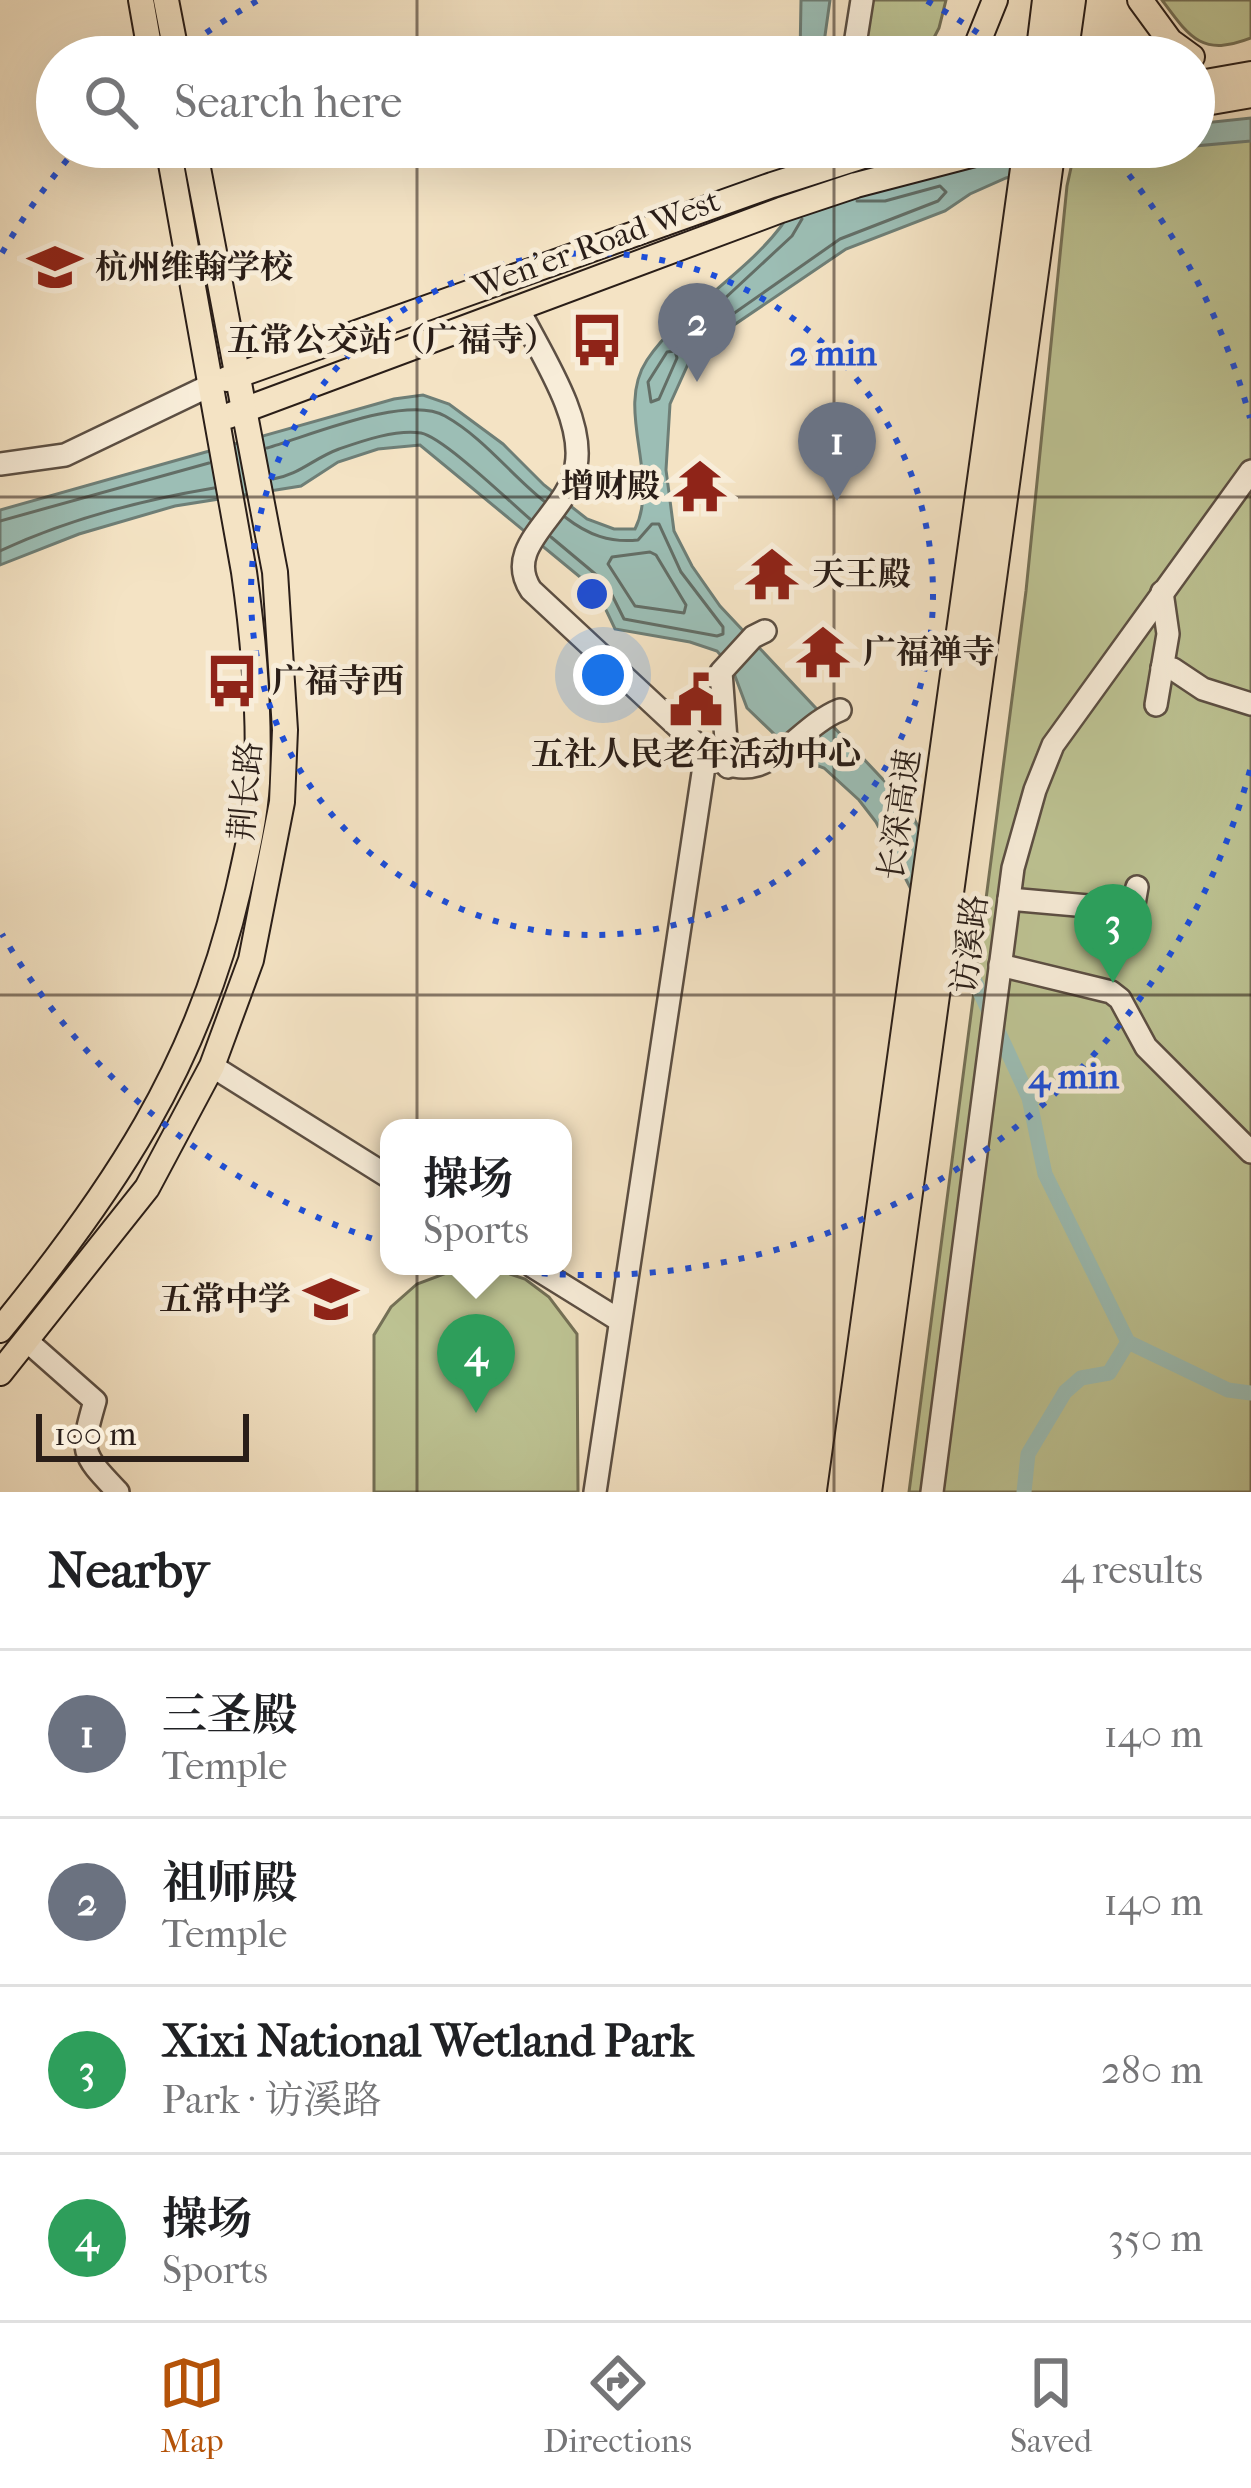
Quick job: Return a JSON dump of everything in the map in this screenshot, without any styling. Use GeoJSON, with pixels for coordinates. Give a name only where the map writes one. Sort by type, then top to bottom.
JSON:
{"type":"FeatureCollection","features":[{"type":"Feature","properties":{"kind":"highway"},"geometry":{"type":"LineString","coordinates":[[1044,36],[1048,0]]}},
{"type":"Feature","properties":{"kind":"highway"},"geometry":{"type":"LineString","coordinates":[[1066,36],[1070,0]]}},
{"type":"Feature","properties":{"kind":"highway","name":"长深高速"},"geometry":{"type":"LineString","coordinates":[[866,1492],[1031,210],[1030,168]]}},
{"type":"Feature","properties":{"kind":"highway","name":"长深高速"},"geometry":{"type":"LineString","coordinates":[[843,1492],[1031,210],[1044,168]]}},
{"type":"Feature","properties":{"kind":"main road"},"geometry":{"type":"LineString","coordinates":[[141,0],[148,36]]}},
{"type":"Feature","properties":{"kind":"main road"},"geometry":{"type":"LineString","coordinates":[[166,0],[173,36]]}},
{"type":"Feature","properties":{"kind":"main road"},"geometry":{"type":"LineString","coordinates":[[980,36],[994,0]]}},
{"type":"Feature","properties":{"kind":"main road"},"geometry":{"type":"LineString","coordinates":[[1141,0],[1166,36]]}},
{"type":"Feature","properties":{"kind":"main road"},"geometry":{"type":"LineString","coordinates":[[1215,69],[1248,81]]}},
{"type":"Feature","properties":{"kind":"main road"},"geometry":{"type":"LineString","coordinates":[[1215,83],[1248,81]]}},
{"type":"Feature","properties":{"kind":"main road"},"geometry":{"type":"LineString","coordinates":[[1215,96],[1248,81]]}},
{"type":"Feature","properties":{"kind":"main road","name":"荆长路"},"geometry":{"type":"LineString","coordinates":[[174,168],[225,380]]}},
{"type":"Feature","properties":{"kind":"main road","name":"荆长路"},"geometry":{"type":"LineString","coordinates":[[0,1330],[75,1238],[150,1124],[184,1054],[225,949],[248,844],[256,788],[254,642],[220,446],[231,415],[197,168]]}},
{"type":"Feature","properties":{"kind":"main road","name":"Wen'er Road West"},"geometry":{"type":"LineString","coordinates":[[225,380],[823,168]]}},
{"type":"Feature","properties":{"kind":"main road","name":"Wen'er Road West"},"geometry":{"type":"LineString","coordinates":[[231,415],[781,210],[921,168]]}},
{"type":"Feature","properties":{"kind":"main road","name":"荆长路"},"geometry":{"type":"LineString","coordinates":[[0,1373],[147,1188],[212,1066],[256,939],[283,802],[285,730],[275,572],[264,506],[252,440],[231,415]]}},
{"type":"Feature","properties":{"kind":"street"},"geometry":{"type":"LineString","coordinates":[[857,36],[862,0]]}},
{"type":"Feature","properties":{"kind":"street"},"geometry":{"type":"LineString","coordinates":[[518,308],[579,441],[576,470],[566,496],[529,545],[520,565],[531,590],[706,753],[728,766],[745,769],[779,755],[834,712]]}},
{"type":"Feature","properties":{"kind":"street"},"geometry":{"type":"LineString","coordinates":[[0,464],[65,454],[225,380]]}},
{"type":"Feature","properties":{"kind":"street","name":"访溪路"},"geometry":{"type":"LineString","coordinates":[[932,1492],[1021,836],[1053,745],[1251,471]]}},
{"type":"Feature","properties":{"kind":"street"},"geometry":{"type":"LineString","coordinates":[[1156,705],[1168,634],[1162,592]]}},
{"type":"Feature","properties":{"kind":"street"},"geometry":{"type":"LineString","coordinates":[[728,766],[721,695],[724,664],[759,634]]}},
{"type":"Feature","properties":{"kind":"street"},"geometry":{"type":"LineString","coordinates":[[1162,668],[1173,669],[1203,689],[1251,704]]}},
{"type":"Feature","properties":{"kind":"street"},"geometry":{"type":"LineString","coordinates":[[595,1492],[706,753]]}},
{"type":"Feature","properties":{"kind":"street"},"geometry":{"type":"LineString","coordinates":[[1009,899],[1132,910],[1137,887]]}},
{"type":"Feature","properties":{"kind":"street"},"geometry":{"type":"LineString","coordinates":[[1000,965],[1111,992],[1120,999],[1146,1047],[1251,1152]]}},
{"type":"Feature","properties":{"kind":"street"},"geometry":{"type":"LineString","coordinates":[[212,1066],[380,1171]]}},
{"type":"Feature","properties":{"kind":"street"},"geometry":{"type":"LineString","coordinates":[[546,1275],[619,1320]]}},
{"type":"Feature","properties":{"kind":"street"},"geometry":{"type":"LineString","coordinates":[[28,1341],[95,1401],[85,1436],[87,1460],[118,1492]]}},
{"type":"Feature","properties":{"kind":"green space"},"geometry":{"type":"Polygon","coordinates":[[[862,0],[946,0],[935,36],[858,36],[862,0]]]}},
{"type":"Feature","properties":{"kind":"green space"},"geometry":{"type":"Polygon","coordinates":[[[1162,0],[1251,0],[1251,38],[1215,45],[1215,36],[1193,36],[1162,0]]]}},
{"type":"Feature","properties":{"kind":"green space"},"geometry":{"type":"Polygon","coordinates":[[[1251,122],[1251,1492],[909,1492],[1026,591],[1071,168],[1215,168],[1215,128],[1251,122]]]}},
{"type":"Feature","properties":{"kind":"green space"},"geometry":{"type":"Polygon","coordinates":[[[441,1275],[513,1275],[549,1297],[577,1334],[578,1492],[374,1492],[374,1335],[391,1307],[417,1284],[441,1275]]]}},
{"type":"Feature","properties":{"kind":"water"},"geometry":{"type":"Polygon","coordinates":[[[801,0],[830,0],[825,36],[800,36],[801,0]]]}},
{"type":"Feature","properties":{"kind":"water"},"geometry":{"type":"Polygon","coordinates":[[[1251,118],[1251,141],[1215,144],[1215,122],[1251,118]]]}},
{"type":"Feature","properties":{"kind":"water"},"geometry":{"type":"Polygon","coordinates":[[[806,168],[844,168],[849,182],[931,168],[1047,168],[1006,178],[945,211],[846,249],[731,327],[689,362],[670,404],[666,470],[674,531],[720,606],[906,804],[920,830],[913,893],[876,822],[859,800],[824,768],[800,759],[747,708],[732,668],[717,651],[615,629],[597,591],[420,445],[378,449],[338,462],[301,486],[175,506],[79,534],[0,565],[0,510],[394,399],[423,395],[449,404],[503,444],[587,519],[614,529],[635,529],[643,488],[635,400],[647,360],[668,334],[771,238],[791,211],[806,168]]]}},
{"type":"Feature","properties":{"kind":"waterway"},"geometry":{"type":"LineString","coordinates":[[955,938],[1029,1098],[1045,1174],[1128,1342],[1228,1390],[1251,1393]]}},
{"type":"Feature","properties":{"kind":"waterway"},"geometry":{"type":"LineString","coordinates":[[1024,1492],[1028,1454],[1065,1392],[1081,1378],[1109,1373],[1128,1342]]}},
{"type":"Feature","properties":{"kind":"place","name":"杭州维翰学校"},"geometry":{"type":"Point","coordinates":[55,267]}},
{"type":"Feature","properties":{"kind":"place","name":"五常公交站（广福寺）"},"geometry":{"type":"Point","coordinates":[597,340]}},
{"type":"Feature","properties":{"kind":"place","name":"祖师殿"},"geometry":{"type":"Point","coordinates":[697,382]}},
{"type":"Feature","properties":{"kind":"place","name":"增财殿"},"geometry":{"type":"Point","coordinates":[700,486]}},
{"type":"Feature","properties":{"kind":"place","name":"三圣殿"},"geometry":{"type":"Point","coordinates":[837,501]}},
{"type":"Feature","properties":{"kind":"place","name":"天王殿"},"geometry":{"type":"Point","coordinates":[772,574]}},
{"type":"Feature","properties":{"kind":"place","name":"广福禅寺"},"geometry":{"type":"Point","coordinates":[823,652]}},
{"type":"Feature","properties":{"kind":"place","name":"广福寺西"},"geometry":{"type":"Point","coordinates":[232,681]}},
{"type":"Feature","properties":{"kind":"place","name":"五社人民老年活动中心"},"geometry":{"type":"Point","coordinates":[696,700]}},
{"type":"Feature","properties":{"kind":"place","name":"Xixi National Wetland Park"},"geometry":{"type":"Point","coordinates":[1113,983]}},
{"type":"Feature","properties":{"kind":"place","name":"五常中学"},"geometry":{"type":"Point","coordinates":[331,1299]}},
{"type":"Feature","properties":{"kind":"place","name":"操场"},"geometry":{"type":"Point","coordinates":[476,1413]}}]}
